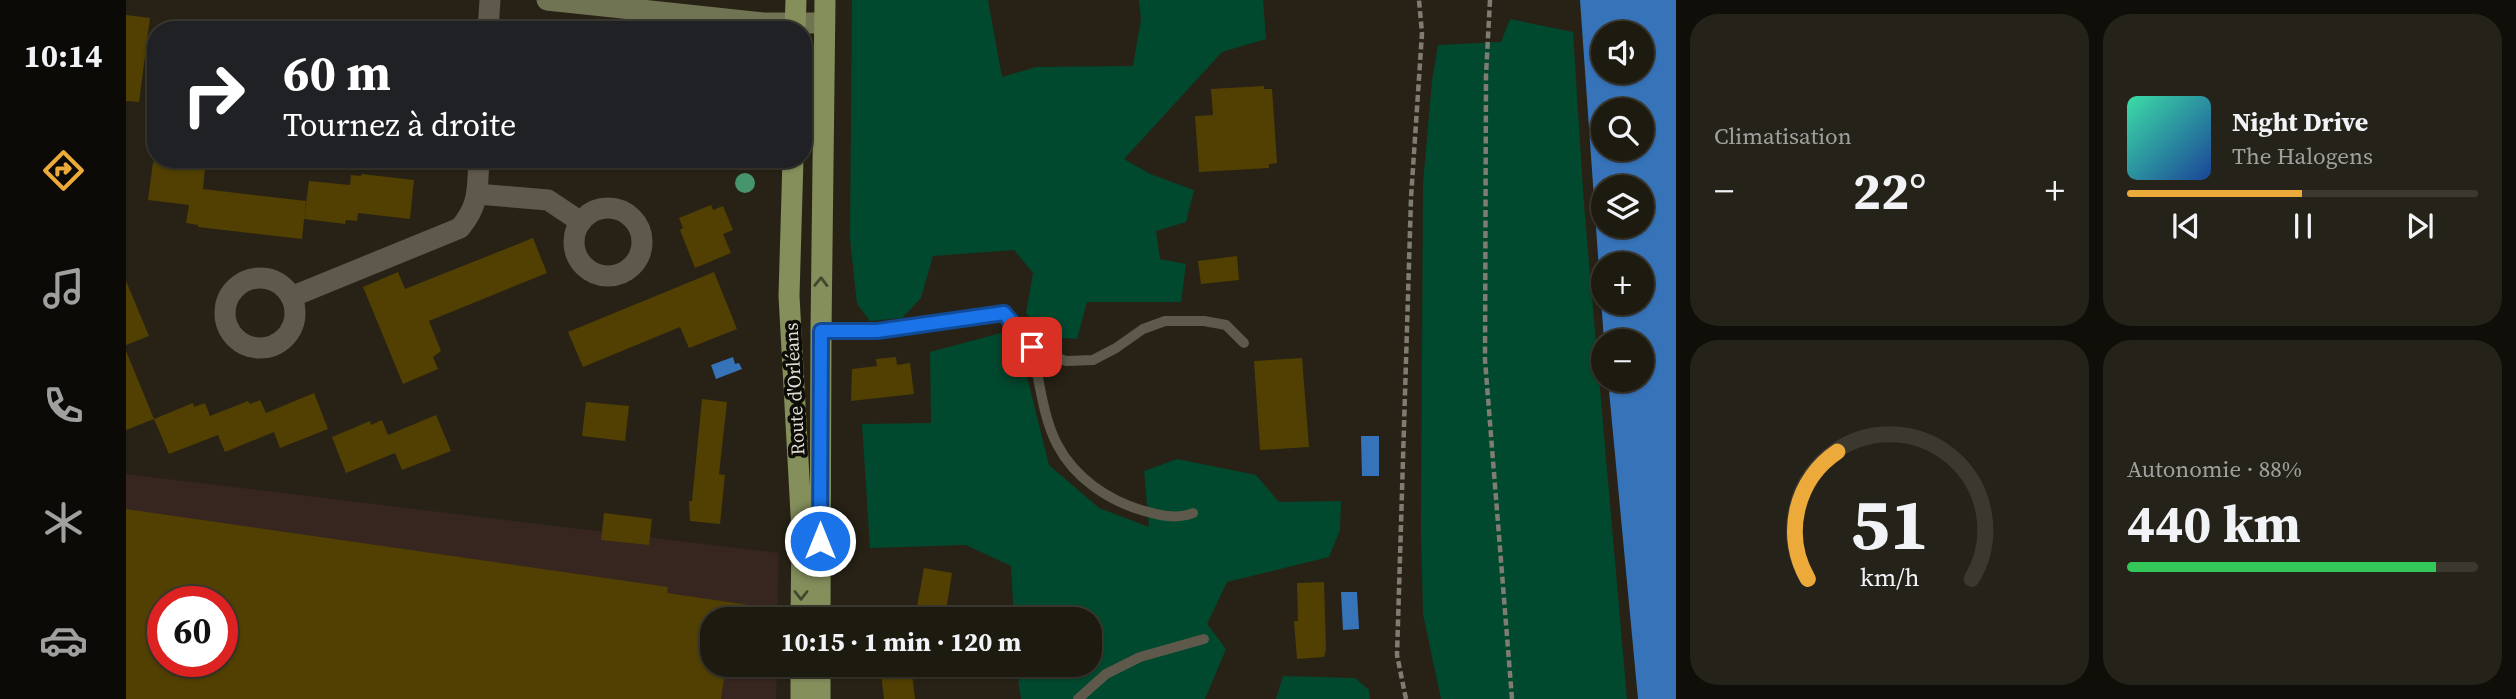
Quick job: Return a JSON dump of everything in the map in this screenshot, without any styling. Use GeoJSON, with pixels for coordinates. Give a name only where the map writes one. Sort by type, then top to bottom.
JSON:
{"type":"FeatureCollection","features":[{"type":"Feature","properties":{"kind":"main road"},"geometry":{"type":"LineString","coordinates":[[795,21],[796,0]]}},
{"type":"Feature","properties":{"kind":"main road","name":"Route d'Orléans"},"geometry":{"type":"LineString","coordinates":[[820,607],[825,0]]}},
{"type":"Feature","properties":{"kind":"main road","name":"Route d'Orléans"},"geometry":{"type":"LineString","coordinates":[[793,168],[789,296],[802,532],[801,607]]}},
{"type":"Feature","properties":{"kind":"main road"},"geometry":{"type":"LineString","coordinates":[[801,677],[801,699]]}},
{"type":"Feature","properties":{"kind":"main road"},"geometry":{"type":"LineString","coordinates":[[820,677],[820,699]]}},
{"type":"Feature","properties":{"kind":"street"},"geometry":{"type":"LineString","coordinates":[[547,0],[745,21]]}},
{"type":"Feature","properties":{"kind":"street"},"geometry":{"type":"LineString","coordinates":[[812,24],[824,23]]}},
{"type":"Feature","properties":{"kind":"street"},"geometry":{"type":"LineString","coordinates":[[291,297],[460,228],[472,213],[477,194],[478,168]]}},
{"type":"Feature","properties":{"kind":"street"},"geometry":{"type":"LineString","coordinates":[[477,194],[548,200],[581,222]]}},
{"type":"Feature","properties":{"kind":"lane"},"geometry":{"type":"LineString","coordinates":[[821,331],[877,331],[1004,313],[1032,347],[1045,408],[1058,446],[1086,481],[1120,504],[1181,518],[1193,513]]}},
{"type":"Feature","properties":{"kind":"lane"},"geometry":{"type":"LineString","coordinates":[[1032,347],[1066,361],[1093,360],[1143,329],[1165,321],[1204,321],[1226,326],[1244,343]]}},
{"type":"Feature","properties":{"kind":"lane"},"geometry":{"type":"LineString","coordinates":[[1078,699],[1105,674],[1140,657],[1204,639]]}},
{"type":"Feature","properties":{"kind":"path"},"geometry":{"type":"LineString","coordinates":[[1406,699],[1397,655],[1410,212],[1422,33],[1419,0]]}},
{"type":"Feature","properties":{"kind":"path"},"geometry":{"type":"LineString","coordinates":[[1490,0],[1486,75],[1485,360],[1511,699]]}},
{"type":"Feature","properties":{"kind":"shaded area"},"geometry":{"type":"Polygon","coordinates":[[[126,474],[779,553],[777,607],[700,607],[700,677],[777,677],[776,699],[126,699],[126,474]]]}},
{"type":"Feature","properties":{"kind":"green space"},"geometry":{"type":"Polygon","coordinates":[[[852,0],[988,0],[1002,77],[1036,67],[1133,66],[1141,19],[1139,0],[1263,0],[1266,39],[1222,52],[1124,159],[1150,174],[1194,190],[1186,222],[1156,231],[1160,259],[1186,264],[1181,302],[1087,302],[1077,339],[1048,337],[1026,313],[1033,273],[1014,250],[933,256],[921,298],[902,318],[870,321],[857,304],[850,239],[852,0]]]}},
{"type":"Feature","properties":{"kind":"green space"},"geometry":{"type":"Polygon","coordinates":[[[1510,19],[1573,32],[1591,315],[1594,315],[1595,329],[1591,329],[1591,392],[1600,392],[1627,699],[1441,699],[1423,614],[1423,184],[1432,81],[1438,45],[1501,42],[1510,19]]]}},
{"type":"Feature","properties":{"kind":"green space"},"geometry":{"type":"Polygon","coordinates":[[[1001,333],[1023,361],[1049,465],[1099,508],[1149,527],[1144,471],[1177,459],[1256,475],[1279,502],[1341,501],[1340,530],[1329,557],[1227,582],[1207,624],[1226,649],[1205,699],[1021,699],[1018,677],[1102,677],[1102,607],[1013,607],[1011,566],[966,545],[870,548],[862,424],[931,423],[930,352],[1001,333]]]}},
{"type":"Feature","properties":{"kind":"green space"},"geometry":{"type":"Polygon","coordinates":[[[1283,676],[1355,678],[1369,690],[1370,699],[1276,699],[1283,676]]]}},
{"type":"Feature","properties":{"kind":"water"},"geometry":{"type":"Polygon","coordinates":[[[1580,0],[1676,0],[1676,699],[1638,699],[1609,392],[1654,392],[1654,329],[1603,329],[1602,315],[1654,315],[1654,252],[1598,252],[1597,238],[1654,238],[1654,175],[1592,175],[1591,161],[1654,161],[1654,98],[1591,98],[1591,156],[1580,0]]]}},
{"type":"Feature","properties":{"kind":"water"},"geometry":{"type":"Polygon","coordinates":[[[733,357],[735,364],[739,363],[742,369],[716,379],[711,365],[733,357]]]}},
{"type":"Feature","properties":{"kind":"water"},"geometry":{"type":"Polygon","coordinates":[[[1361,436],[1379,436],[1379,476],[1362,476],[1361,436]]]}},
{"type":"Feature","properties":{"kind":"water"},"geometry":{"type":"Polygon","coordinates":[[[1341,592],[1357,592],[1359,629],[1343,630],[1341,592]]]}},
{"type":"Feature","properties":{"kind":"building"},"geometry":{"type":"Polygon","coordinates":[[[126,15],[150,18],[147,21],[139,102],[126,101],[126,15]]]}},
{"type":"Feature","properties":{"kind":"building"},"geometry":{"type":"Polygon","coordinates":[[[1264,86],[1264,89],[1272,89],[1277,163],[1269,164],[1269,168],[1199,172],[1195,116],[1213,115],[1211,89],[1264,86]]]}},
{"type":"Feature","properties":{"kind":"building"},"geometry":{"type":"Polygon","coordinates":[[[152,168],[205,168],[203,189],[306,201],[302,239],[198,227],[186,223],[189,205],[148,200],[152,168]]]}},
{"type":"Feature","properties":{"kind":"building"},"geometry":{"type":"Polygon","coordinates":[[[351,175],[414,180],[410,219],[358,213],[357,221],[346,220],[345,224],[304,219],[309,181],[350,185],[351,175]]]}},
{"type":"Feature","properties":{"kind":"building"},"geometry":{"type":"Polygon","coordinates":[[[711,205],[713,210],[723,206],[733,230],[723,234],[731,253],[695,268],[680,230],[683,228],[679,218],[711,205]]]}},
{"type":"Feature","properties":{"kind":"building"},"geometry":{"type":"Polygon","coordinates":[[[533,238],[547,273],[429,321],[441,351],[433,357],[438,369],[403,384],[363,287],[398,272],[405,289],[533,238]]]}},
{"type":"Feature","properties":{"kind":"building"},"geometry":{"type":"Polygon","coordinates":[[[1237,256],[1239,280],[1201,284],[1198,261],[1237,256]]]}},
{"type":"Feature","properties":{"kind":"building"},"geometry":{"type":"Polygon","coordinates":[[[714,272],[737,329],[689,348],[680,327],[583,367],[568,332],[714,272]]]}},
{"type":"Feature","properties":{"kind":"building"},"geometry":{"type":"Polygon","coordinates":[[[126,281],[149,336],[126,345],[126,281]]]}},
{"type":"Feature","properties":{"kind":"building"},"geometry":{"type":"Polygon","coordinates":[[[126,351],[154,419],[126,430],[126,351]]]}},
{"type":"Feature","properties":{"kind":"building"},"geometry":{"type":"Polygon","coordinates":[[[896,357],[897,365],[910,363],[914,394],[851,401],[852,369],[877,366],[876,359],[896,357]]]}},
{"type":"Feature","properties":{"kind":"building"},"geometry":{"type":"Polygon","coordinates":[[[1302,358],[1309,447],[1260,450],[1254,361],[1302,358]]]}},
{"type":"Feature","properties":{"kind":"building"},"geometry":{"type":"Polygon","coordinates":[[[314,393],[328,429],[280,448],[274,432],[225,452],[218,435],[169,454],[154,419],[193,403],[194,407],[205,403],[210,416],[248,401],[250,404],[260,400],[266,413],[314,393]]]}},
{"type":"Feature","properties":{"kind":"building"},"geometry":{"type":"Polygon","coordinates":[[[702,399],[727,402],[719,474],[725,475],[720,524],[690,521],[689,501],[692,501],[702,399]]]}},
{"type":"Feature","properties":{"kind":"building"},"geometry":{"type":"Polygon","coordinates":[[[586,402],[629,406],[625,441],[582,436],[586,402]]]}},
{"type":"Feature","properties":{"kind":"building"},"geometry":{"type":"Polygon","coordinates":[[[436,415],[451,451],[402,470],[395,453],[346,473],[332,437],[370,421],[371,425],[382,420],[388,435],[436,415]]]}},
{"type":"Feature","properties":{"kind":"building"},"geometry":{"type":"Polygon","coordinates":[[[126,509],[668,587],[667,593],[763,607],[700,607],[700,677],[724,677],[721,699],[126,699],[126,509]]]}},
{"type":"Feature","properties":{"kind":"building"},"geometry":{"type":"Polygon","coordinates":[[[604,513],[652,519],[649,545],[601,540],[604,513]]]}},
{"type":"Feature","properties":{"kind":"building"},"geometry":{"type":"Polygon","coordinates":[[[924,568],[952,573],[947,607],[917,607],[924,568]]]}},
{"type":"Feature","properties":{"kind":"building"},"geometry":{"type":"Polygon","coordinates":[[[1324,582],[1324,657],[1297,659],[1294,621],[1298,621],[1297,583],[1324,582]]]}},
{"type":"Feature","properties":{"kind":"building"},"geometry":{"type":"Polygon","coordinates":[[[881,677],[912,677],[915,699],[884,699],[881,677]]]}},
{"type":"Feature","properties":{"kind":"route"},"geometry":{"type":"LineString","coordinates":[[820,541],[821,331],[877,331],[1004,313],[1032,347]]}}]}
